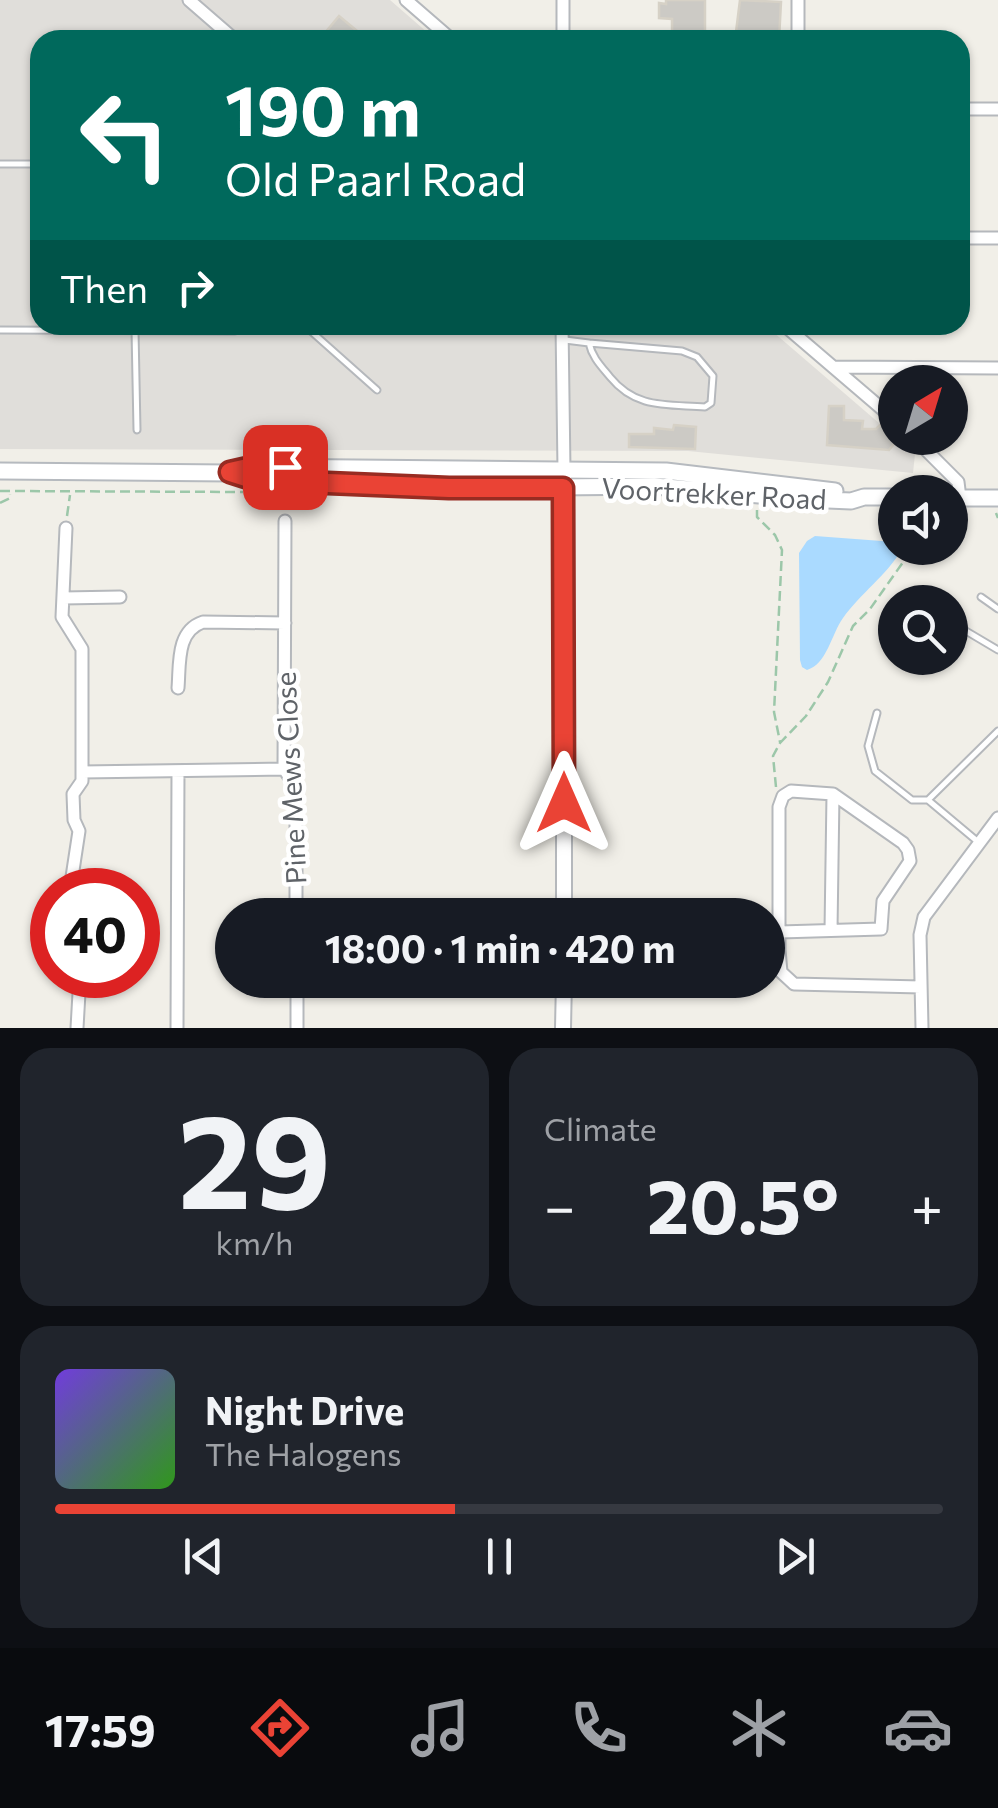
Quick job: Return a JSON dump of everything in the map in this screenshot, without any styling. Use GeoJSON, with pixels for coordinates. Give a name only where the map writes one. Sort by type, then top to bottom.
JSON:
{"type":"FeatureCollection","features":[{"type":"Feature","properties":{"kind":"main road","name":"Voortrekker Road"},"geometry":{"type":"LineString","coordinates":[[230,472],[252,467],[708,474],[864,497]]}},
{"type":"Feature","properties":{"kind":"main road"},"geometry":{"type":"LineString","coordinates":[[0,472],[230,472]]}},
{"type":"Feature","properties":{"kind":"main road","name":"Voortrekker Road"},"geometry":{"type":"LineString","coordinates":[[230,472],[255,480],[449,488],[654,486],[805,499],[851,501],[878,497]]}},
{"type":"Feature","properties":{"kind":"main road"},"geometry":{"type":"LineString","coordinates":[[968,501],[997,509]]}},
{"type":"Feature","properties":{"kind":"street"},"geometry":{"type":"LineString","coordinates":[[189,0],[224,30]]}},
{"type":"Feature","properties":{"kind":"street"},"geometry":{"type":"LineString","coordinates":[[406,0],[440,30]]}},
{"type":"Feature","properties":{"kind":"street"},"geometry":{"type":"LineString","coordinates":[[563,0],[563,30]]}},
{"type":"Feature","properties":{"kind":"street"},"geometry":{"type":"LineString","coordinates":[[798,0],[798,30]]}},
{"type":"Feature","properties":{"kind":"street"},"geometry":{"type":"LineString","coordinates":[[970,109],[998,110]]}},
{"type":"Feature","properties":{"kind":"street"},"geometry":{"type":"LineString","coordinates":[[970,238],[998,238]]}},
{"type":"Feature","properties":{"kind":"street"},"geometry":{"type":"LineString","coordinates":[[562,335],[564,898]]}},
{"type":"Feature","properties":{"kind":"street"},"geometry":{"type":"LineString","coordinates":[[801,335],[878,405]]}},
{"type":"Feature","properties":{"kind":"street"},"geometry":{"type":"LineString","coordinates":[[834,367],[998,368]]}},
{"type":"Feature","properties":{"kind":"street"},"geometry":{"type":"LineString","coordinates":[[931,455],[951,475]]}},
{"type":"Feature","properties":{"kind":"street","name":"Pine Mews Close"},"geometry":{"type":"LineString","coordinates":[[285,521],[284,770],[296,787],[296,898]]}},
{"type":"Feature","properties":{"kind":"street"},"geometry":{"type":"LineString","coordinates":[[66,528],[63,619],[82,649],[82,781],[72,794],[79,831],[75,868]]}},
{"type":"Feature","properties":{"kind":"street"},"geometry":{"type":"LineString","coordinates":[[63,598],[120,598]]}},
{"type":"Feature","properties":{"kind":"street"},"geometry":{"type":"LineString","coordinates":[[178,688],[182,644],[192,626],[203,622],[284,623]]}},
{"type":"Feature","properties":{"kind":"street"},"geometry":{"type":"LineString","coordinates":[[82,772],[284,770]]}},
{"type":"Feature","properties":{"kind":"street"},"geometry":{"type":"LineString","coordinates":[[177,1028],[178,771]]}},
{"type":"Feature","properties":{"kind":"street"},"geometry":{"type":"LineString","coordinates":[[780,898],[779,807],[783,796],[791,791],[833,794],[903,843],[911,856],[883,901],[881,929],[785,932]]}},
{"type":"Feature","properties":{"kind":"street"},"geometry":{"type":"LineString","coordinates":[[831,930],[833,794]]}},
{"type":"Feature","properties":{"kind":"street"},"geometry":{"type":"LineString","coordinates":[[922,1028],[920,935],[924,917],[998,818]]}},
{"type":"Feature","properties":{"kind":"street"},"geometry":{"type":"LineString","coordinates":[[785,976],[794,984],[921,986]]}},
{"type":"Feature","properties":{"kind":"street"},"geometry":{"type":"LineString","coordinates":[[76,1028],[79,998]]}},
{"type":"Feature","properties":{"kind":"street"},"geometry":{"type":"LineString","coordinates":[[297,998],[297,1028]]}},
{"type":"Feature","properties":{"kind":"street"},"geometry":{"type":"LineString","coordinates":[[564,998],[564,1028]]}},
{"type":"Feature","properties":{"kind":"lane"},"geometry":{"type":"LineString","coordinates":[[0,164],[30,164]]}},
{"type":"Feature","properties":{"kind":"lane"},"geometry":{"type":"LineString","coordinates":[[0,330],[30,330]]}},
{"type":"Feature","properties":{"kind":"lane"},"geometry":{"type":"LineString","coordinates":[[135,335],[137,430]]}},
{"type":"Feature","properties":{"kind":"lane"},"geometry":{"type":"LineString","coordinates":[[315,335],[377,390]]}},
{"type":"Feature","properties":{"kind":"lane"},"geometry":{"type":"LineString","coordinates":[[562,339],[690,354],[712,372],[711,403],[705,407],[646,402],[628,396],[596,360],[589,343]]}},
{"type":"Feature","properties":{"kind":"lane"},"geometry":{"type":"LineString","coordinates":[[981,597],[998,610]]}},
{"type":"Feature","properties":{"kind":"lane"},"geometry":{"type":"LineString","coordinates":[[968,632],[998,650]]}},
{"type":"Feature","properties":{"kind":"lane"},"geometry":{"type":"LineString","coordinates":[[877,713],[868,746],[874,770],[912,800],[928,800],[978,842]]}},
{"type":"Feature","properties":{"kind":"lane"},"geometry":{"type":"LineString","coordinates":[[928,800],[998,731]]}},
{"type":"Feature","properties":{"kind":"path"},"geometry":{"type":"LineString","coordinates":[[0,504],[10,494]]}},
{"type":"Feature","properties":{"kind":"path"},"geometry":{"type":"LineString","coordinates":[[66,528],[70,495]]}},
{"type":"Feature","properties":{"kind":"path"},"geometry":{"type":"LineString","coordinates":[[756,507],[758,518],[776,535],[782,550],[774,712],[780,744]]}},
{"type":"Feature","properties":{"kind":"path"},"geometry":{"type":"LineString","coordinates":[[783,796],[775,784],[773,756],[828,682],[853,626],[901,565]]}},
{"type":"Feature","properties":{"kind":"shaded area"},"geometry":{"type":"Polygon","coordinates":[[[0,0],[390,0],[424,30],[30,30],[30,335],[777,335],[878,422],[878,455],[915,455],[913,473],[688,451],[0,449],[0,0]]]}},
{"type":"Feature","properties":{"kind":"water"},"geometry":{"type":"Polygon","coordinates":[[[815,536],[878,541],[878,565],[890,565],[843,618],[819,662],[807,670],[800,660],[799,553],[815,536]]]}},
{"type":"Feature","properties":{"kind":"building"},"geometry":{"type":"Polygon","coordinates":[[[666,0],[705,0],[705,30],[672,30],[672,19],[659,18],[659,3],[666,4],[666,0]]]}},
{"type":"Feature","properties":{"kind":"building"},"geometry":{"type":"Polygon","coordinates":[[[740,0],[781,2],[780,30],[736,30],[740,0]]]}},
{"type":"Feature","properties":{"kind":"building"},"geometry":{"type":"Polygon","coordinates":[[[339,16],[356,30],[327,30],[339,16]]]}},
{"type":"Feature","properties":{"kind":"building"},"geometry":{"type":"Polygon","coordinates":[[[829,406],[844,406],[844,420],[863,421],[862,429],[878,427],[878,449],[827,445],[829,406]]]}},
{"type":"Feature","properties":{"kind":"building"},"geometry":{"type":"Polygon","coordinates":[[[674,425],[696,427],[695,449],[629,447],[629,434],[654,434],[654,428],[673,430],[674,425]]]}},
{"type":"Feature","properties":{"kind":"route"},"geometry":{"type":"LineString","coordinates":[[285,467],[230,472],[255,480],[563,488],[564,803]]}}]}
